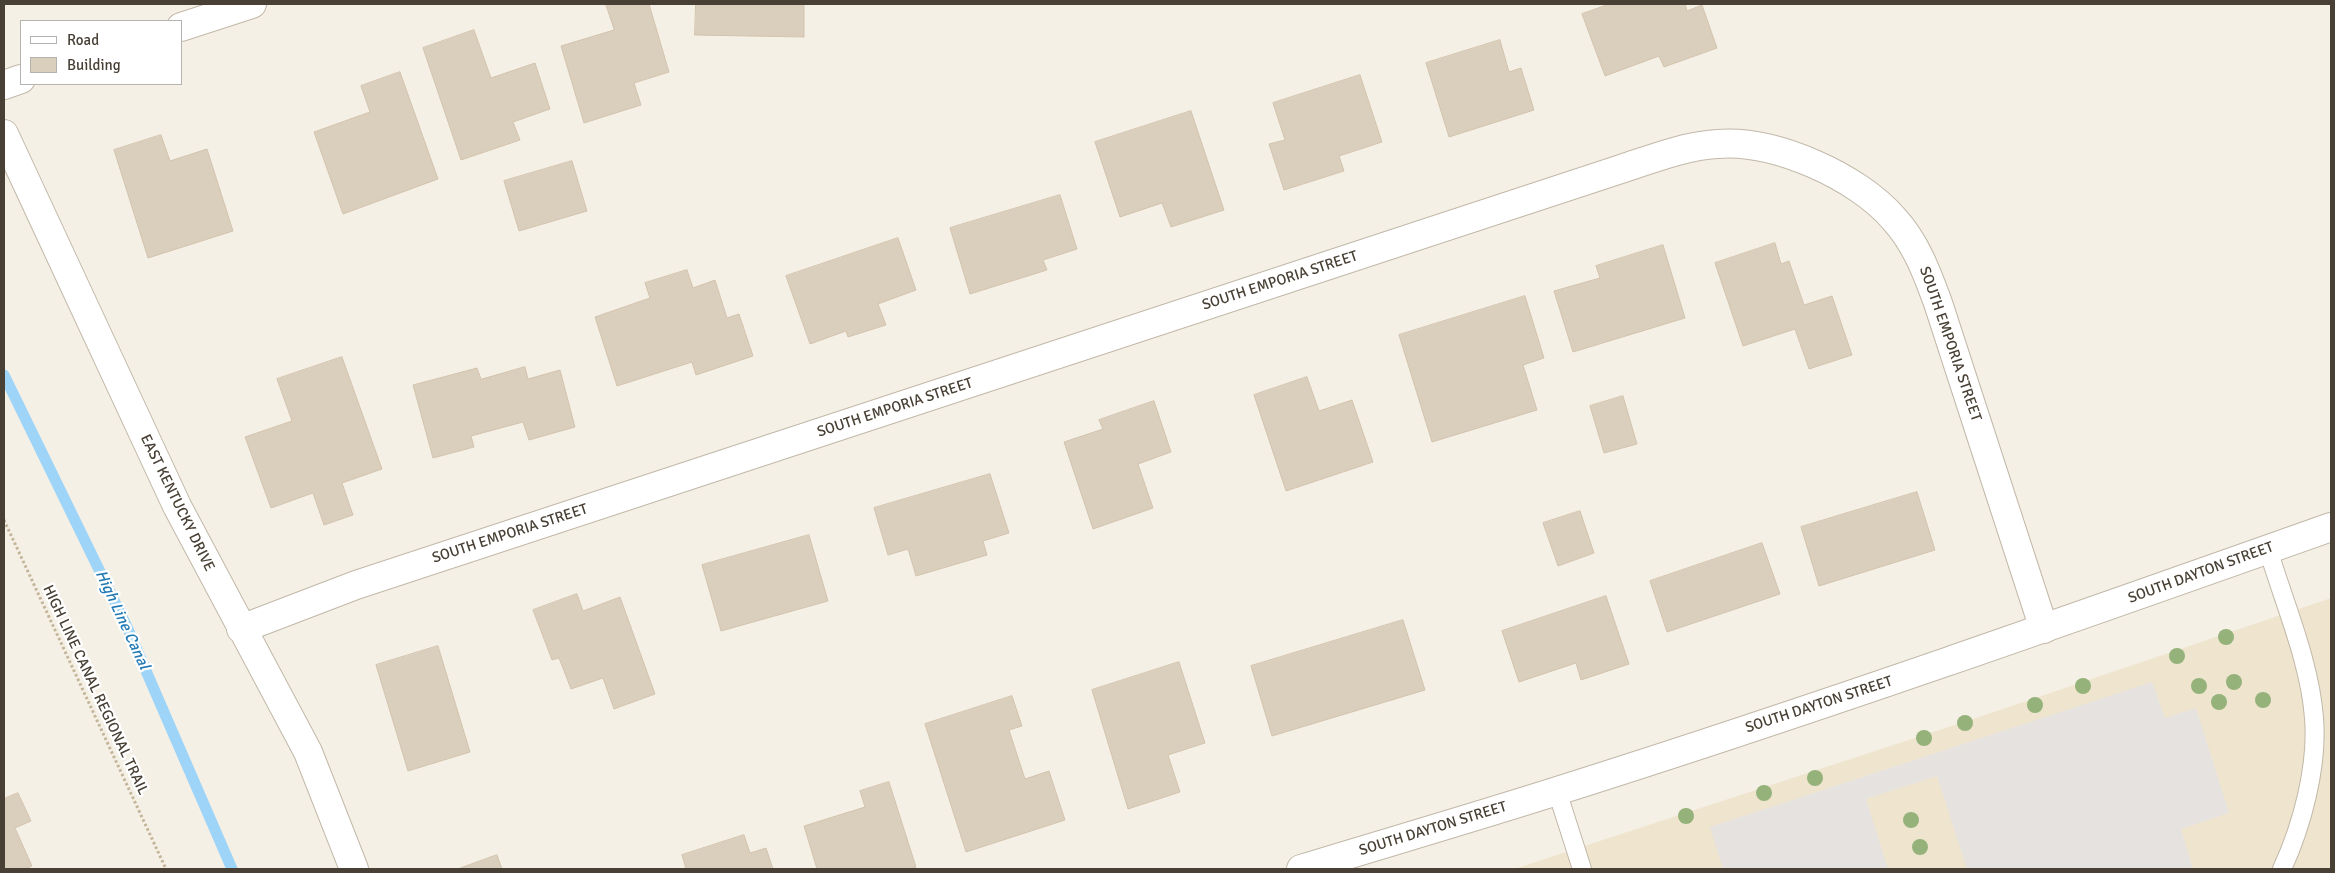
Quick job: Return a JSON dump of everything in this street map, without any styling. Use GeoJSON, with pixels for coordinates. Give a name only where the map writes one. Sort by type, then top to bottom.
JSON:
{"type":"FeatureCollection","features":[{"type":"Feature","properties":{"kind":"street"},"geometry":{"type":"LineString","coordinates":[[182,27],[252,4]]}},
{"type":"Feature","properties":{"kind":"street"},"geometry":{"type":"LineString","coordinates":[[4,85],[20,79]]}},
{"type":"Feature","properties":{"kind":"street","name":"EAST KENTUCKY DRIVE"},"geometry":{"type":"LineString","coordinates":[[4,134],[170,492],[241,629],[308,752],[354,869]]}},
{"type":"Feature","properties":{"kind":"street","name":"SOUTH EMPORIA STREET"},"geometry":{"type":"LineString","coordinates":[[241,629],[356,585],[1636,164],[1691,148],[1726,144],[1776,150],[1828,171],[1887,211],[1910,239],[1926,270],[1938,303],[2044,629]]}},
{"type":"Feature","properties":{"kind":"street","name":"SOUTH DAYTON STREET"},"geometry":{"type":"LineString","coordinates":[[1301,869],[1557,791],[2044,629],[2331,527]]}},
{"type":"Feature","properties":{"kind":"lane"},"geometry":{"type":"LineString","coordinates":[[2268,549],[2308,680],[2314,720],[2310,771],[2305,802],[2294,840],[2282,869]]}},
{"type":"Feature","properties":{"kind":"lane"},"geometry":{"type":"LineString","coordinates":[[1557,791],[1582,869]]}},
{"type":"Feature","properties":{"kind":"path","name":"HIGH LINE CANAL REGIONAL TRAIL"},"geometry":{"type":"LineString","coordinates":[[4,520],[166,869]]}},
{"type":"Feature","properties":{"kind":"shaded area"},"geometry":{"type":"Polygon","coordinates":[[[2331,598],[2331,869],[1514,869],[1982,716],[2331,598]]]}},
{"type":"Feature","properties":{"kind":"shaded area"},"geometry":{"type":"Polygon","coordinates":[[[2152,682],[2165,718],[2196,708],[2229,813],[2181,829],[2193,869],[1967,869],[1937,776],[1866,799],[1888,869],[1723,869],[1710,827],[2152,682]]]}},
{"type":"Feature","properties":{"kind":"building"},"geometry":{"type":"Polygon","coordinates":[[[606,4],[649,4],[669,72],[634,83],[641,105],[584,123],[561,46],[614,30],[606,4]]]}},
{"type":"Feature","properties":{"kind":"building"},"geometry":{"type":"Polygon","coordinates":[[[696,4],[804,4],[804,37],[695,35],[696,4]]]}},
{"type":"Feature","properties":{"kind":"building"},"geometry":{"type":"Polygon","coordinates":[[[1610,4],[1685,4],[1687,11],[1702,5],[1717,48],[1664,67],[1659,56],[1605,76],[1582,14],[1610,4]]]}},
{"type":"Feature","properties":{"kind":"building"},"geometry":{"type":"Polygon","coordinates":[[[474,30],[491,78],[535,63],[550,109],[513,122],[520,140],[461,160],[423,48],[474,30]]]}},
{"type":"Feature","properties":{"kind":"building"},"geometry":{"type":"Polygon","coordinates":[[[1500,40],[1509,72],[1521,68],[1534,110],[1449,137],[1426,63],[1500,40]]]}},
{"type":"Feature","properties":{"kind":"building"},"geometry":{"type":"Polygon","coordinates":[[[400,72],[438,179],[343,214],[314,132],[370,112],[361,86],[400,72]]]}},
{"type":"Feature","properties":{"kind":"building"},"geometry":{"type":"Polygon","coordinates":[[[1360,75],[1382,142],[1339,156],[1344,171],[1284,190],[1269,144],[1285,140],[1273,103],[1360,75]]]}},
{"type":"Feature","properties":{"kind":"building"},"geometry":{"type":"Polygon","coordinates":[[[1191,111],[1224,210],[1171,227],[1162,203],[1120,217],[1095,142],[1191,111]]]}},
{"type":"Feature","properties":{"kind":"building"},"geometry":{"type":"Polygon","coordinates":[[[161,135],[170,161],[207,149],[233,231],[148,258],[114,150],[161,135]]]}},
{"type":"Feature","properties":{"kind":"building"},"geometry":{"type":"Polygon","coordinates":[[[572,161],[587,211],[519,231],[504,181],[572,161]]]}},
{"type":"Feature","properties":{"kind":"building"},"geometry":{"type":"Polygon","coordinates":[[[1060,195],[1077,249],[1043,260],[1047,270],[970,294],[950,228],[1060,195]]]}},
{"type":"Feature","properties":{"kind":"building"},"geometry":{"type":"Polygon","coordinates":[[[898,238],[916,290],[878,304],[886,325],[848,337],[846,331],[810,344],[786,276],[898,238]]]}},
{"type":"Feature","properties":{"kind":"building"},"geometry":{"type":"Polygon","coordinates":[[[1775,243],[1781,264],[1789,261],[1804,305],[1832,296],[1852,355],[1809,369],[1795,329],[1743,346],[1715,263],[1775,243]]]}},
{"type":"Feature","properties":{"kind":"building"},"geometry":{"type":"Polygon","coordinates":[[[1663,245],[1685,318],[1573,352],[1554,291],[1600,278],[1596,266],[1663,245]]]}},
{"type":"Feature","properties":{"kind":"building"},"geometry":{"type":"Polygon","coordinates":[[[687,270],[693,288],[715,280],[727,318],[739,314],[753,356],[696,375],[692,362],[617,386],[595,317],[650,298],[645,283],[687,270]]]}},
{"type":"Feature","properties":{"kind":"building"},"geometry":{"type":"Polygon","coordinates":[[[1525,296],[1544,358],[1523,365],[1537,410],[1432,442],[1399,335],[1525,296]]]}},
{"type":"Feature","properties":{"kind":"building"},"geometry":{"type":"Polygon","coordinates":[[[342,357],[382,469],[342,483],[353,515],[324,525],[313,493],[271,508],[245,437],[292,421],[277,379],[342,357]]]}},
{"type":"Feature","properties":{"kind":"building"},"geometry":{"type":"Polygon","coordinates":[[[525,367],[528,379],[560,370],[575,427],[529,440],[523,422],[471,436],[474,447],[433,458],[413,385],[477,368],[481,379],[525,367]]]}},
{"type":"Feature","properties":{"kind":"building"},"geometry":{"type":"Polygon","coordinates":[[[1307,377],[1319,411],[1352,400],[1373,462],[1286,491],[1254,395],[1307,377]]]}},
{"type":"Feature","properties":{"kind":"building"},"geometry":{"type":"Polygon","coordinates":[[[1623,396],[1637,444],[1604,453],[1590,406],[1623,396]]]}},
{"type":"Feature","properties":{"kind":"building"},"geometry":{"type":"Polygon","coordinates":[[[1154,401],[1171,452],[1138,464],[1153,508],[1093,529],[1064,442],[1103,429],[1099,420],[1154,401]]]}},
{"type":"Feature","properties":{"kind":"building"},"geometry":{"type":"Polygon","coordinates":[[[990,474],[1009,533],[983,541],[987,555],[916,576],[908,549],[888,555],[874,508],[990,474]]]}},
{"type":"Feature","properties":{"kind":"building"},"geometry":{"type":"Polygon","coordinates":[[[1917,492],[1935,550],[1819,586],[1801,527],[1917,492]]]}},
{"type":"Feature","properties":{"kind":"building"},"geometry":{"type":"Polygon","coordinates":[[[1580,511],[1594,553],[1558,566],[1543,523],[1580,511]]]}},
{"type":"Feature","properties":{"kind":"building"},"geometry":{"type":"Polygon","coordinates":[[[809,535],[828,601],[721,631],[702,565],[809,535]]]}},
{"type":"Feature","properties":{"kind":"building"},"geometry":{"type":"Polygon","coordinates":[[[1762,543],[1780,594],[1667,632],[1650,581],[1762,543]]]}},
{"type":"Feature","properties":{"kind":"building"},"geometry":{"type":"Polygon","coordinates":[[[577,594],[583,611],[620,597],[655,694],[614,709],[603,678],[571,689],[559,658],[552,660],[533,610],[577,594]]]}},
{"type":"Feature","properties":{"kind":"building"},"geometry":{"type":"Polygon","coordinates":[[[1606,596],[1629,664],[1581,680],[1576,663],[1519,682],[1502,631],[1606,596]]]}},
{"type":"Feature","properties":{"kind":"building"},"geometry":{"type":"Polygon","coordinates":[[[1403,620],[1425,690],[1272,736],[1251,666],[1403,620]]]}},
{"type":"Feature","properties":{"kind":"building"},"geometry":{"type":"Polygon","coordinates":[[[438,646],[470,752],[408,771],[376,665],[438,646]]]}},
{"type":"Feature","properties":{"kind":"building"},"geometry":{"type":"Polygon","coordinates":[[[1179,662],[1205,743],[1168,755],[1180,792],[1128,809],[1092,690],[1179,662]]]}},
{"type":"Feature","properties":{"kind":"building"},"geometry":{"type":"Polygon","coordinates":[[[1012,696],[1022,726],[1009,730],[1025,779],[1049,771],[1065,820],[966,852],[925,724],[1012,696]]]}},
{"type":"Feature","properties":{"kind":"building"},"geometry":{"type":"Polygon","coordinates":[[[889,782],[916,867],[908,869],[817,869],[804,826],[865,807],[860,791],[889,782]]]}},
{"type":"Feature","properties":{"kind":"building"},"geometry":{"type":"Polygon","coordinates":[[[18,793],[31,821],[15,828],[32,866],[25,869],[4,869],[4,799],[18,793]]]}},
{"type":"Feature","properties":{"kind":"building"},"geometry":{"type":"Polygon","coordinates":[[[744,835],[750,853],[766,848],[773,869],[686,869],[682,855],[744,835]]]}},
{"type":"Feature","properties":{"kind":"building"},"geometry":{"type":"Polygon","coordinates":[[[497,855],[502,869],[458,869],[497,855]]]}},
{"type":"Feature","properties":{"kind":"waterway","name":"High Line Canal"},"geometry":{"type":"LineString","coordinates":[[4,375],[127,627],[232,869]]}}]}
